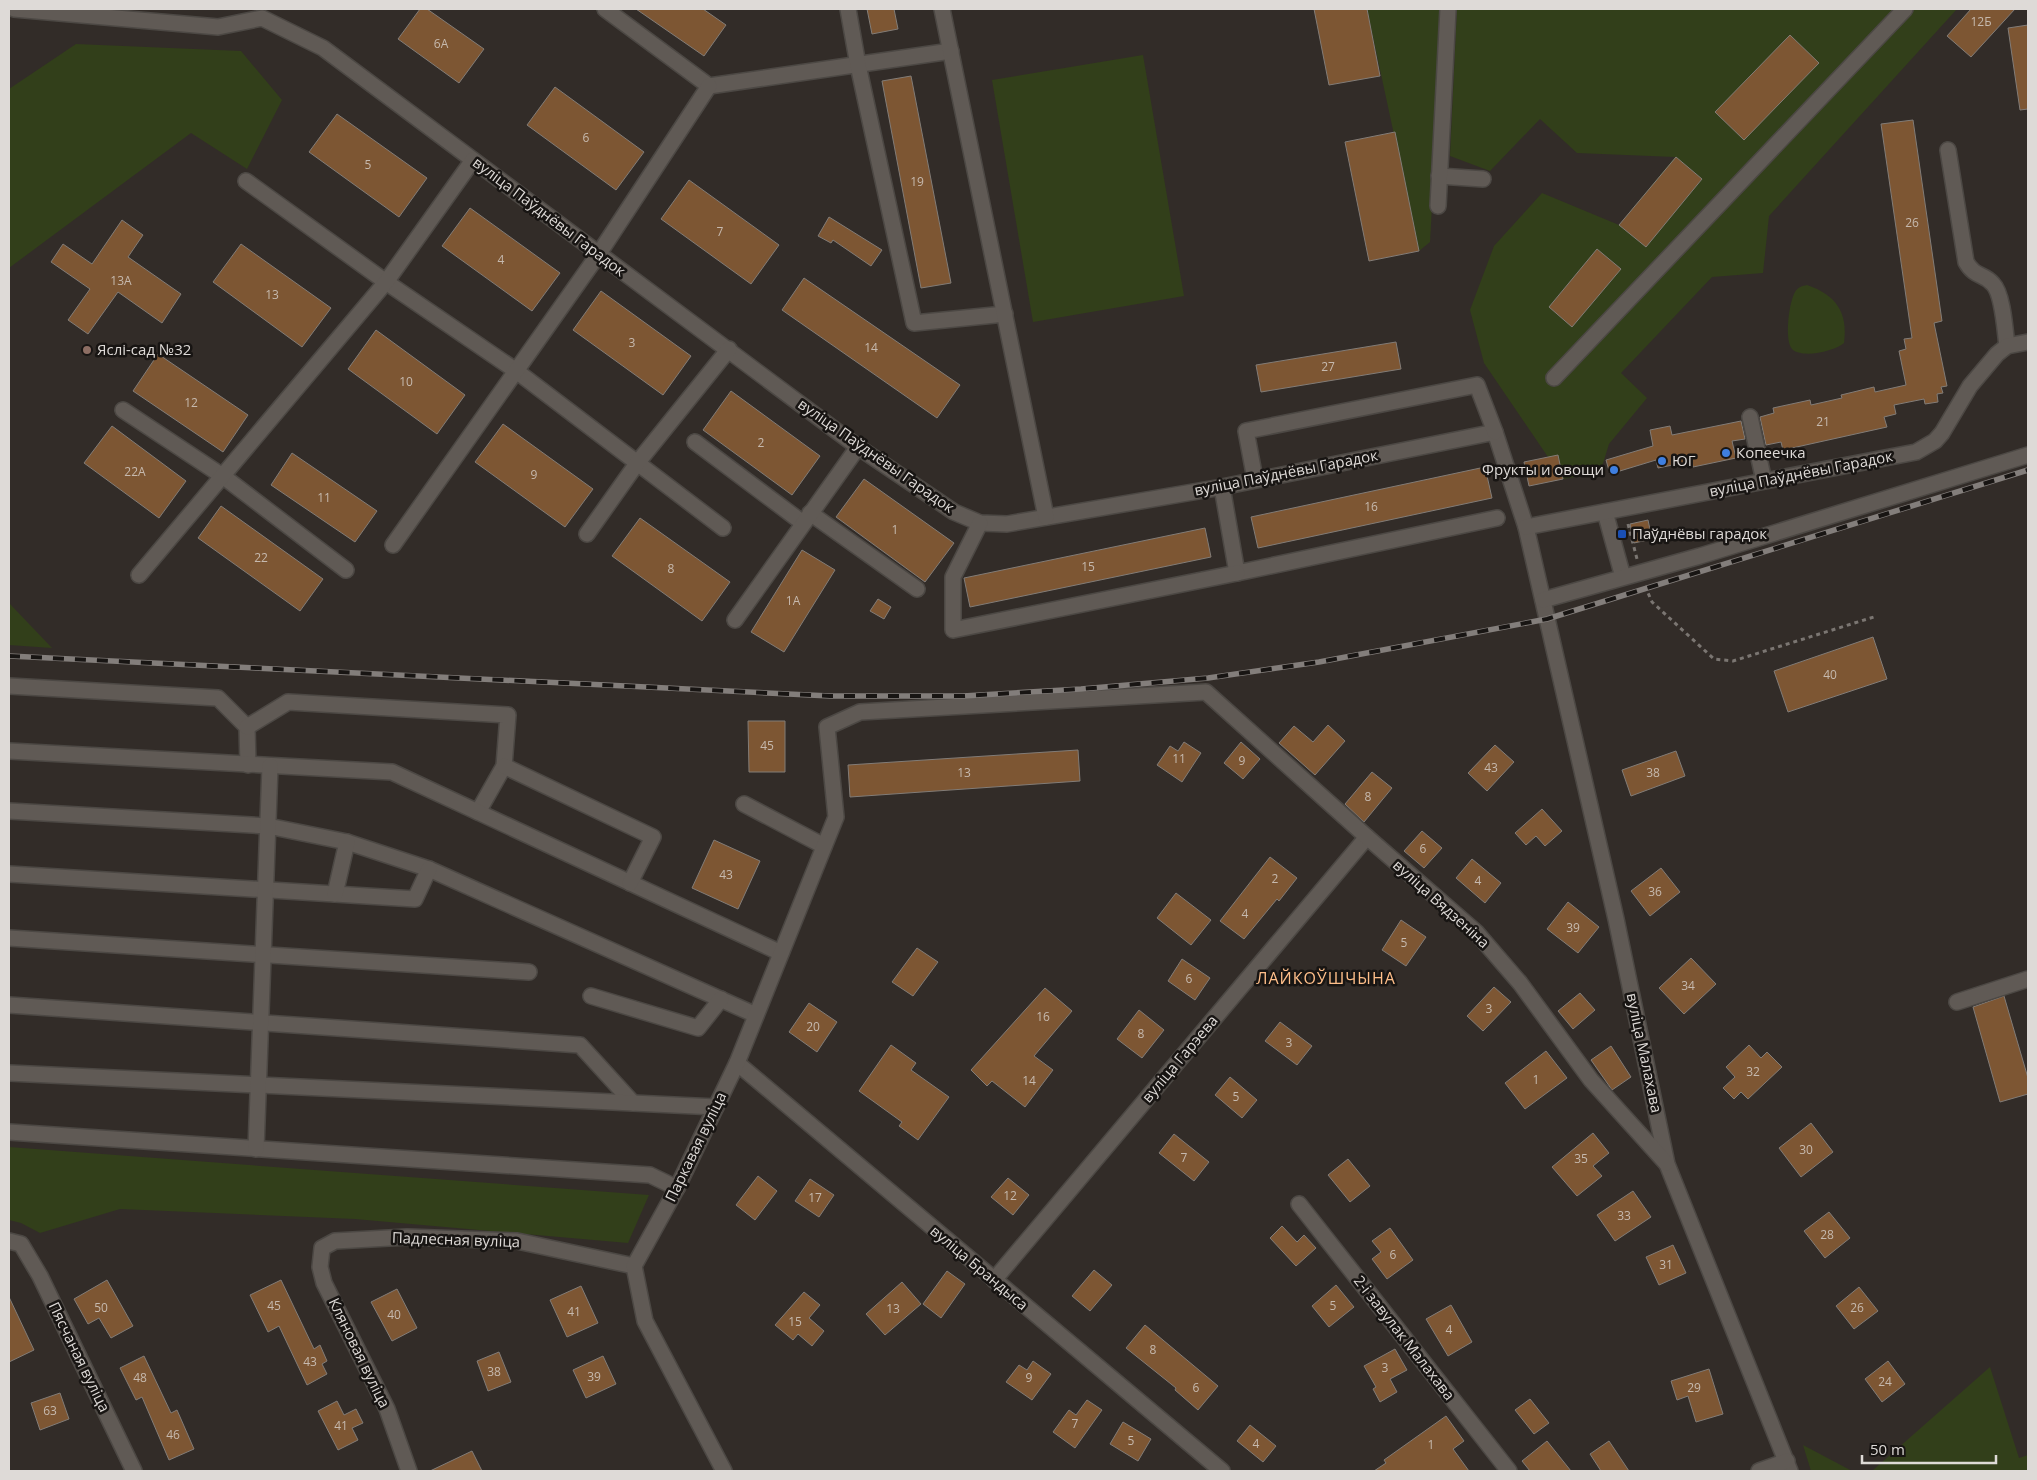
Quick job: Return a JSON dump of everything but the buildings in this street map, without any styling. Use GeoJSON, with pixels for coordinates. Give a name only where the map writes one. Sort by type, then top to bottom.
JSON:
{"type":"FeatureCollection","features":[{"type":"Feature","properties":{"kind":"street"},"geometry":{"type":"LineString","coordinates":[[14,9],[218,27],[262,18],[275,9]]}},
{"type":"Feature","properties":{"kind":"street"},"geometry":{"type":"LineString","coordinates":[[605,9],[708,86],[951,51]]}},
{"type":"Feature","properties":{"kind":"street"},"geometry":{"type":"LineString","coordinates":[[848,9],[858,65],[914,323],[1005,314]]}},
{"type":"Feature","properties":{"kind":"street"},"geometry":{"type":"LineString","coordinates":[[942,9],[1046,517]]}},
{"type":"Feature","properties":{"kind":"street"},"geometry":{"type":"LineString","coordinates":[[1438,206],[1448,9]]}},
{"type":"Feature","properties":{"kind":"street"},"geometry":{"type":"LineString","coordinates":[[1554,378],[1905,9]]}},
{"type":"Feature","properties":{"kind":"street","name":"вуліца Паўднёвы Гарадок"},"geometry":{"type":"LineString","coordinates":[[262,18],[323,48],[598,255],[729,349],[858,447],[954,512],[980,523],[1007,524],[1222,487],[1495,432]]}},
{"type":"Feature","properties":{"kind":"street"},"geometry":{"type":"LineString","coordinates":[[393,545],[598,255],[708,86]]}},
{"type":"Feature","properties":{"kind":"street"},"geometry":{"type":"LineString","coordinates":[[1948,150],[1966,262],[1977,275],[1993,284],[1998,292],[2007,346],[2028,342]]}},
{"type":"Feature","properties":{"kind":"street"},"geometry":{"type":"LineString","coordinates":[[140,575],[386,282],[473,160]]}},
{"type":"Feature","properties":{"kind":"street"},"geometry":{"type":"LineString","coordinates":[[1439,176],[1483,179]]}},
{"type":"Feature","properties":{"kind":"street"},"geometry":{"type":"LineString","coordinates":[[246,181],[386,282],[515,370],[723,528]]}},
{"type":"Feature","properties":{"kind":"street","name":"вуліца Паўднёвы Гарадок"},"geometry":{"type":"LineString","coordinates":[[1526,527],[1916,452],[1926,447],[1942,433],[1979,374],[2007,346]]}},
{"type":"Feature","properties":{"kind":"street"},"geometry":{"type":"LineString","coordinates":[[587,534],[638,462],[729,349]]}},
{"type":"Feature","properties":{"kind":"street"},"geometry":{"type":"LineString","coordinates":[[1255,479],[1246,431],[1477,385],[1495,432],[1526,527],[1543,600],[2028,455]]}},
{"type":"Feature","properties":{"kind":"street"},"geometry":{"type":"LineString","coordinates":[[123,410],[224,477],[346,570]]}},
{"type":"Feature","properties":{"kind":"street"},"geometry":{"type":"LineString","coordinates":[[1750,417],[1764,481]]}},
{"type":"Feature","properties":{"kind":"street"},"geometry":{"type":"LineString","coordinates":[[695,442],[806,518],[917,589]]}},
{"type":"Feature","properties":{"kind":"street"},"geometry":{"type":"LineString","coordinates":[[735,620],[858,447]]}},
{"type":"Feature","properties":{"kind":"street"},"geometry":{"type":"LineString","coordinates":[[1222,487],[1237,573]]}},
{"type":"Feature","properties":{"kind":"street"},"geometry":{"type":"LineString","coordinates":[[1605,512],[1623,577]]}},
{"type":"Feature","properties":{"kind":"street"},"geometry":{"type":"LineString","coordinates":[[980,523],[953,577],[953,630],[1497,518]]}},
{"type":"Feature","properties":{"kind":"street","name":"вуліца Малахава"},"geometry":{"type":"LineString","coordinates":[[1543,600],[1616,919],[1667,1164],[1788,1466]]}},
{"type":"Feature","properties":{"kind":"street"},"geometry":{"type":"LineString","coordinates":[[9,686],[218,698],[247,727],[248,764]]}},
{"type":"Feature","properties":{"kind":"street","name":"вуліца Вядзеніна"},"geometry":{"type":"LineString","coordinates":[[836,817],[827,727],[860,712],[1206,692],[1367,838],[1476,932],[1520,983],[1591,1080],[1667,1164]]}},
{"type":"Feature","properties":{"kind":"street"},"geometry":{"type":"LineString","coordinates":[[247,727],[288,702],[508,715],[504,766],[478,812]]}},
{"type":"Feature","properties":{"kind":"street"},"geometry":{"type":"LineString","coordinates":[[9,752],[392,772],[781,954]]}},
{"type":"Feature","properties":{"kind":"street"},"geometry":{"type":"LineString","coordinates":[[256,1149],[270,766]]}},
{"type":"Feature","properties":{"kind":"street"},"geometry":{"type":"LineString","coordinates":[[504,766],[653,837],[630,883]]}},
{"type":"Feature","properties":{"kind":"street"},"geometry":{"type":"LineString","coordinates":[[744,804],[824,846]]}},
{"type":"Feature","properties":{"kind":"street"},"geometry":{"type":"LineString","coordinates":[[9,811],[268,826],[347,842],[429,869],[756,1015]]}},
{"type":"Feature","properties":{"kind":"street","name":"Паркавая вуліца"},"geometry":{"type":"LineString","coordinates":[[634,1266],[677,1188],[736,1063],[836,817]]}},
{"type":"Feature","properties":{"kind":"street","name":"вуліца Гарэева"},"geometry":{"type":"LineString","coordinates":[[994,1280],[1367,838]]}},
{"type":"Feature","properties":{"kind":"street"},"geometry":{"type":"LineString","coordinates":[[335,894],[347,842]]}},
{"type":"Feature","properties":{"kind":"street"},"geometry":{"type":"LineString","coordinates":[[9,874],[415,899],[429,869]]}},
{"type":"Feature","properties":{"kind":"street"},"geometry":{"type":"LineString","coordinates":[[9,938],[529,972]]}},
{"type":"Feature","properties":{"kind":"street"},"geometry":{"type":"LineString","coordinates":[[1957,1002],[2028,979]]}},
{"type":"Feature","properties":{"kind":"street"},"geometry":{"type":"LineString","coordinates":[[591,996],[698,1028],[720,999]]}},
{"type":"Feature","properties":{"kind":"street"},"geometry":{"type":"LineString","coordinates":[[9,1006],[580,1045],[633,1103]]}},
{"type":"Feature","properties":{"kind":"street","name":"вуліца Брандыса"},"geometry":{"type":"LineString","coordinates":[[736,1063],[1222,1471]]}},
{"type":"Feature","properties":{"kind":"street"},"geometry":{"type":"LineString","coordinates":[[9,1073],[716,1107]]}},
{"type":"Feature","properties":{"kind":"street"},"geometry":{"type":"LineString","coordinates":[[9,1132],[650,1175],[677,1188]]}},
{"type":"Feature","properties":{"kind":"street","name":"2-і завулак Малахава"},"geometry":{"type":"LineString","coordinates":[[1299,1204],[1509,1471]]}},
{"type":"Feature","properties":{"kind":"street","name":"Падлесная вуліца"},"geometry":{"type":"LineString","coordinates":[[335,1240],[407,1237],[518,1240],[634,1266]]}},
{"type":"Feature","properties":{"kind":"street","name":"Кляновая вуліца"},"geometry":{"type":"LineString","coordinates":[[335,1240],[322,1248],[320,1267],[324,1284],[387,1409],[408,1471]]}},
{"type":"Feature","properties":{"kind":"street","name":"Пясчаная вуліца"},"geometry":{"type":"LineString","coordinates":[[15,1242],[40,1276],[134,1471]]}},
{"type":"Feature","properties":{"kind":"street"},"geometry":{"type":"LineString","coordinates":[[634,1266],[646,1320],[724,1471]]}},
{"type":"Feature","properties":{"kind":"street"},"geometry":{"type":"LineString","coordinates":[[1759,1471],[1788,1466]]}},
{"type":"Feature","properties":{"kind":"path"},"geometry":{"type":"LineString","coordinates":[[1623,508],[1646,592],[1652,602],[1714,659],[1723,662],[1732,661],[1877,616]]}},
{"type":"Feature","properties":{"kind":"green space"},"geometry":{"type":"Polygon","coordinates":[[[1367,9],[1443,9],[1430,242],[1419,251],[1367,9]]]}},
{"type":"Feature","properties":{"kind":"green space"},"geometry":{"type":"Polygon","coordinates":[[[1457,9],[1957,9],[1769,216],[1763,273],[1712,277],[1621,373],[1647,398],[1609,444],[1600,473],[1563,479],[1484,363],[1470,310],[1494,246],[1542,193],[1619,225],[1675,157],[1577,153],[1540,119],[1490,171],[1450,156],[1457,9]]]}},
{"type":"Feature","properties":{"kind":"green space"},"geometry":{"type":"Polygon","coordinates":[[[76,44],[241,51],[282,100],[247,169],[191,133],[9,268],[9,89],[76,44]]]}},
{"type":"Feature","properties":{"kind":"green space"},"geometry":{"type":"Polygon","coordinates":[[[1143,55],[1184,296],[1033,322],[992,80],[1143,55]]]}},
{"type":"Feature","properties":{"kind":"green space"},"geometry":{"type":"Polygon","coordinates":[[[1807,285],[1826,294],[1838,306],[1842,314],[1845,332],[1844,343],[1840,346],[1810,354],[1797,352],[1792,349],[1788,338],[1791,304],[1796,290],[1807,285]]]}},
{"type":"Feature","properties":{"kind":"green space"},"geometry":{"type":"Polygon","coordinates":[[[9,603],[52,648],[9,645],[9,603]]]}},
{"type":"Feature","properties":{"kind":"green space"},"geometry":{"type":"Polygon","coordinates":[[[9,1147],[649,1195],[628,1243],[355,1219],[120,1209],[40,1233],[21,1223],[9,1220],[9,1147]]]}},
{"type":"Feature","properties":{"kind":"green space"},"geometry":{"type":"Polygon","coordinates":[[[1990,1367],[2019,1458],[2028,1455],[2028,1471],[1872,1471],[1990,1367]]]}},
{"type":"Feature","properties":{"kind":"green space"},"geometry":{"type":"Polygon","coordinates":[[[1803,1445],[1852,1471],[1811,1471],[1803,1445]]]}},
{"type":"Feature","properties":{"kind":"railway"},"geometry":{"type":"LineString","coordinates":[[9,656],[830,696],[963,696],[1081,689],[1208,678],[1319,662],[1547,619],[2028,470]]}},
{"type":"Feature","properties":{"kind":"place","name":"Яслі-сад №32"},"geometry":{"type":"Point","coordinates":[87,350]}},
{"type":"Feature","properties":{"kind":"place","name":"Копеечка"},"geometry":{"type":"Point","coordinates":[1726,453]}},
{"type":"Feature","properties":{"kind":"place","name":"ЮГ"},"geometry":{"type":"Point","coordinates":[1662,461]}},
{"type":"Feature","properties":{"kind":"place","name":"Фрукты и овощи"},"geometry":{"type":"Point","coordinates":[1614,470]}},
{"type":"Feature","properties":{"kind":"place","name":"Паўднёвы гарадок"},"geometry":{"type":"Point","coordinates":[1622,534]}},
{"type":"Feature","properties":{"kind":"district","name":"ЛАЙКОЎШЧЫНА"},"geometry":{"type":"Point","coordinates":[1326,978]}}]}
